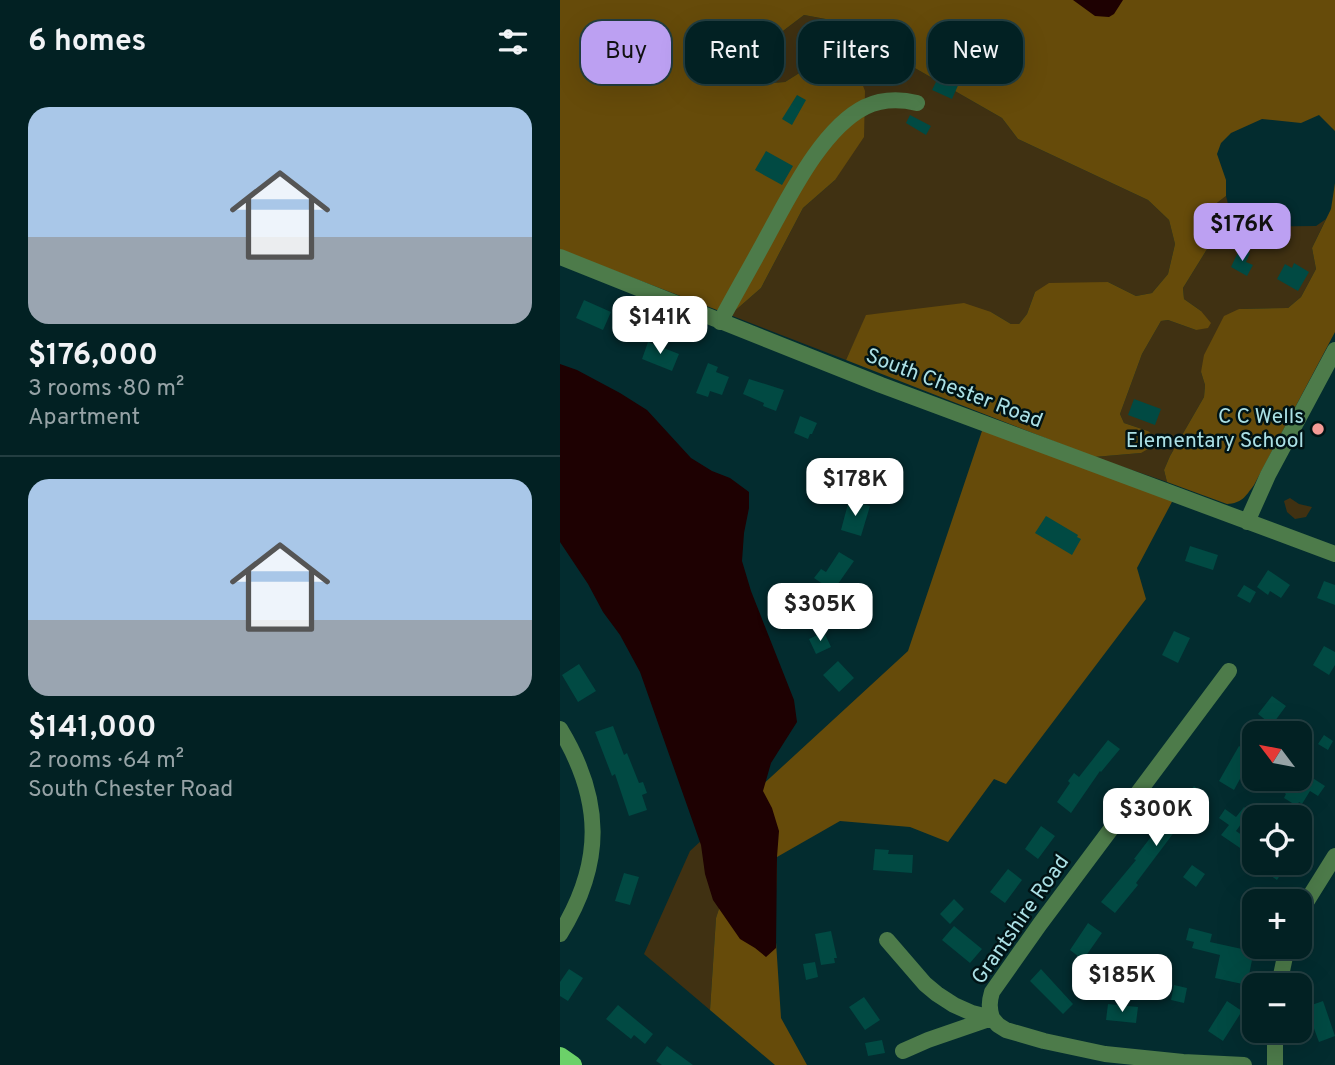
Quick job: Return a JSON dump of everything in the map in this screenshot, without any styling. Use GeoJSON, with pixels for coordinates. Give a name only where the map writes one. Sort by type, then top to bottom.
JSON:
{"type":"FeatureCollection","features":[{"type":"Feature","properties":{"kind":"main road"},"geometry":{"type":"LineString","coordinates":[[560,1056],[573,1065]]}},
{"type":"Feature","properties":{"kind":"street"},"geometry":{"type":"LineString","coordinates":[[720,322],[807,166],[824,145],[865,107],[898,100],[917,103]]}},
{"type":"Feature","properties":{"kind":"street","name":"South Chester Road"},"geometry":{"type":"LineString","coordinates":[[560,257],[893,389],[1335,554]]}},
{"type":"Feature","properties":{"kind":"street"},"geometry":{"type":"LineString","coordinates":[[1247,522],[1273,466],[1335,350]]}},
{"type":"Feature","properties":{"kind":"street","name":"Grantshire Road"},"geometry":{"type":"LineString","coordinates":[[903,1051],[992,1017],[989,1001],[992,992],[1229,671]]}},
{"type":"Feature","properties":{"kind":"street"},"geometry":{"type":"LineString","coordinates":[[560,729],[571,747],[589,794],[593,832],[584,884],[571,917],[560,934]]}},
{"type":"Feature","properties":{"kind":"street"},"geometry":{"type":"LineString","coordinates":[[1312,893],[1335,856]]}},
{"type":"Feature","properties":{"kind":"street"},"geometry":{"type":"LineString","coordinates":[[887,940],[937,994],[972,1013],[992,1017],[1006,1030],[1105,1054],[1244,1065]]}},
{"type":"Feature","properties":{"kind":"street"},"geometry":{"type":"LineString","coordinates":[[1275,1043],[1275,1065]]}},
{"type":"Feature","properties":{"kind":"shaded area"},"geometry":{"type":"Polygon","coordinates":[[[560,0],[1335,0],[1335,131],[1319,115],[1301,123],[1262,119],[1231,133],[1221,143],[1217,154],[1226,180],[1226,196],[1213,206],[1211,212],[1216,227],[1209,246],[1183,288],[1184,299],[1201,311],[1211,323],[1208,328],[1196,330],[1168,320],[1161,321],[1142,354],[1120,414],[1124,423],[1148,431],[1155,437],[1153,446],[1141,453],[1094,457],[846,360],[866,315],[964,303],[991,312],[1011,324],[1019,324],[1027,314],[1035,292],[1049,283],[1108,282],[1136,296],[1152,293],[1168,274],[1175,244],[1169,220],[1148,200],[1018,139],[1002,118],[943,84],[1023,84],[1023,21],[928,21],[928,76],[914,68],[914,21],[833,21],[804,15],[784,30],[784,21],[685,21],[685,84],[784,84],[798,74],[798,84],[862,84],[865,91],[864,137],[835,180],[803,208],[761,288],[730,315],[560,250],[560,0]]]}},
{"type":"Feature","properties":{"kind":"shaded area"},"geometry":{"type":"Polygon","coordinates":[[[1073,0],[1123,0],[1109,17],[1095,16],[1073,0]]]}},
{"type":"Feature","properties":{"kind":"shaded area"},"geometry":{"type":"Polygon","coordinates":[[[804,15],[833,21],[798,21],[798,74],[784,82],[784,30],[804,15]]]}},
{"type":"Feature","properties":{"kind":"shaded area"},"geometry":{"type":"Polygon","coordinates":[[[914,68],[928,76],[928,84],[943,84],[1002,118],[1018,139],[1148,200],[1169,220],[1175,244],[1168,274],[1152,293],[1136,296],[1108,282],[1035,292],[1027,314],[1019,324],[1011,324],[991,312],[867,315],[846,360],[730,315],[761,288],[803,208],[835,180],[816,84],[914,84],[914,68]]]}},
{"type":"Feature","properties":{"kind":"shaded area"},"geometry":{"type":"Polygon","coordinates":[[[1335,183],[1335,332],[1254,485],[1243,499],[1227,504],[1167,482],[1164,470],[1170,456],[1204,397],[1205,385],[1201,372],[1204,355],[1224,316],[1239,309],[1288,308],[1301,297],[1316,269],[1312,248],[1331,209],[1335,183]]]}},
{"type":"Feature","properties":{"kind":"shaded area"},"geometry":{"type":"Polygon","coordinates":[[[1226,196],[1233,224],[1241,227],[1316,226],[1326,219],[1312,248],[1316,269],[1301,297],[1288,308],[1239,309],[1201,372],[1205,385],[1204,397],[1170,456],[1164,470],[1167,482],[1094,457],[1141,453],[1148,431],[1124,423],[1120,414],[1142,354],[1161,321],[1168,320],[1196,330],[1201,311],[1184,299],[1183,288],[1209,246],[1216,227],[1211,212],[1213,206],[1226,196]]]}},
{"type":"Feature","properties":{"kind":"shaded area"},"geometry":{"type":"Polygon","coordinates":[[[560,364],[577,370],[647,410],[691,458],[730,478],[749,492],[742,561],[794,700],[797,722],[771,763],[763,791],[779,831],[776,948],[766,957],[740,939],[713,900],[705,874],[701,845],[640,672],[620,635],[560,542],[560,364]]]}},
{"type":"Feature","properties":{"kind":"shaded area"},"geometry":{"type":"Polygon","coordinates":[[[984,425],[1174,498],[1137,568],[1146,599],[1006,784],[994,779],[948,842],[910,827],[840,821],[777,857],[775,927],[781,1018],[807,1065],[775,1065],[710,1010],[716,918],[758,789],[908,651],[984,425]]]}},
{"type":"Feature","properties":{"kind":"shaded area"},"geometry":{"type":"Polygon","coordinates":[[[1290,498],[1299,504],[1312,507],[1306,517],[1295,519],[1287,512],[1284,501],[1290,498]]]}},
{"type":"Feature","properties":{"kind":"shaded area"},"geometry":{"type":"Polygon","coordinates":[[[716,827],[727,885],[716,918],[710,1010],[644,954],[690,851],[716,827]]]}},
{"type":"Feature","properties":{"kind":"building"},"geometry":{"type":"Polygon","coordinates":[[[935,84],[959,84],[952,99],[932,90],[935,84]]]}},
{"type":"Feature","properties":{"kind":"building"},"geometry":{"type":"Polygon","coordinates":[[[797,95],[806,100],[792,125],[782,119],[797,95]]]}},
{"type":"Feature","properties":{"kind":"building"},"geometry":{"type":"Polygon","coordinates":[[[910,115],[931,126],[926,135],[906,123],[910,115]]]}},
{"type":"Feature","properties":{"kind":"building"},"geometry":{"type":"Polygon","coordinates":[[[766,151],[793,166],[782,185],[755,170],[766,151]]]}},
{"type":"Feature","properties":{"kind":"building"},"geometry":{"type":"Polygon","coordinates":[[[1240,248],[1250,253],[1246,262],[1253,265],[1247,276],[1231,267],[1240,248]]]}},
{"type":"Feature","properties":{"kind":"building"},"geometry":{"type":"Polygon","coordinates":[[[1294,263],[1309,272],[1298,291],[1277,279],[1285,264],[1292,268],[1294,263]]]}},
{"type":"Feature","properties":{"kind":"building"},"geometry":{"type":"Polygon","coordinates":[[[584,300],[611,312],[603,330],[576,318],[584,300]]]}},
{"type":"Feature","properties":{"kind":"building"},"geometry":{"type":"Polygon","coordinates":[[[648,342],[679,354],[672,371],[642,359],[648,342]]]}},
{"type":"Feature","properties":{"kind":"building"},"geometry":{"type":"Polygon","coordinates":[[[708,363],[718,367],[716,372],[729,377],[722,395],[710,391],[708,397],[696,393],[708,363]]]}},
{"type":"Feature","properties":{"kind":"building"},"geometry":{"type":"Polygon","coordinates":[[[749,379],[784,390],[776,411],[743,394],[749,379]]]}},
{"type":"Feature","properties":{"kind":"building"},"geometry":{"type":"Polygon","coordinates":[[[1134,399],[1161,409],[1155,425],[1128,415],[1134,399]]]}},
{"type":"Feature","properties":{"kind":"building"},"geometry":{"type":"Polygon","coordinates":[[[800,416],[817,423],[808,439],[794,433],[800,416]]]}},
{"type":"Feature","properties":{"kind":"building"},"geometry":{"type":"Polygon","coordinates":[[[849,500],[870,506],[861,536],[841,530],[849,500]]]}},
{"type":"Feature","properties":{"kind":"building"},"geometry":{"type":"Polygon","coordinates":[[[1046,516],[1081,539],[1072,555],[1035,533],[1046,516]]]}},
{"type":"Feature","properties":{"kind":"building"},"geometry":{"type":"Polygon","coordinates":[[[1190,546],[1218,555],[1213,570],[1185,561],[1190,546]]]}},
{"type":"Feature","properties":{"kind":"building"},"geometry":{"type":"Polygon","coordinates":[[[839,552],[854,561],[833,591],[814,578],[821,569],[826,572],[839,552]]]}},
{"type":"Feature","properties":{"kind":"building"},"geometry":{"type":"Polygon","coordinates":[[[1268,570],[1290,585],[1281,598],[1270,591],[1268,595],[1257,587],[1268,570]]]}},
{"type":"Feature","properties":{"kind":"building"},"geometry":{"type":"Polygon","coordinates":[[[1324,581],[1335,585],[1335,605],[1317,598],[1324,581]]]}},
{"type":"Feature","properties":{"kind":"building"},"geometry":{"type":"Polygon","coordinates":[[[1244,585],[1256,592],[1250,603],[1237,596],[1244,585]]]}},
{"type":"Feature","properties":{"kind":"building"},"geometry":{"type":"Polygon","coordinates":[[[791,593],[835,594],[834,603],[810,602],[810,611],[791,610],[791,593]]]}},
{"type":"Feature","properties":{"kind":"building"},"geometry":{"type":"Polygon","coordinates":[[[1174,631],[1190,638],[1178,663],[1162,655],[1174,631]]]}},
{"type":"Feature","properties":{"kind":"building"},"geometry":{"type":"Polygon","coordinates":[[[824,632],[831,647],[816,654],[809,639],[824,632]]]}},
{"type":"Feature","properties":{"kind":"building"},"geometry":{"type":"Polygon","coordinates":[[[1324,646],[1335,652],[1335,665],[1329,675],[1313,665],[1324,646]]]}},
{"type":"Feature","properties":{"kind":"building"},"geometry":{"type":"Polygon","coordinates":[[[838,661],[854,678],[839,692],[823,675],[838,661]]]}},
{"type":"Feature","properties":{"kind":"building"},"geometry":{"type":"Polygon","coordinates":[[[579,664],[596,691],[578,702],[562,675],[579,664]]]}},
{"type":"Feature","properties":{"kind":"building"},"geometry":{"type":"Polygon","coordinates":[[[1272,696],[1286,706],[1275,721],[1267,721],[1258,714],[1272,696]]]}},
{"type":"Feature","properties":{"kind":"building"},"geometry":{"type":"Polygon","coordinates":[[[613,726],[624,755],[627,753],[639,783],[643,782],[647,793],[642,795],[647,810],[629,816],[615,774],[612,776],[595,732],[613,726]]]}},
{"type":"Feature","properties":{"kind":"building"},"geometry":{"type":"Polygon","coordinates":[[[1324,735],[1333,741],[1328,750],[1318,744],[1324,735]]]}},
{"type":"Feature","properties":{"kind":"building"},"geometry":{"type":"Polygon","coordinates":[[[1108,740],[1120,749],[1100,771],[1071,813],[1057,802],[1074,773],[1079,777],[1108,740]]]}},
{"type":"Feature","properties":{"kind":"building"},"geometry":{"type":"Polygon","coordinates":[[[1239,746],[1242,748],[1242,775],[1234,790],[1219,781],[1239,746]]]}},
{"type":"Feature","properties":{"kind":"building"},"geometry":{"type":"Polygon","coordinates":[[[1312,778],[1325,786],[1318,796],[1310,791],[1312,778]]]}},
{"type":"Feature","properties":{"kind":"building"},"geometry":{"type":"Polygon","coordinates":[[[1194,786],[1207,796],[1201,805],[1208,810],[1202,818],[1199,815],[1186,833],[1178,827],[1115,913],[1101,902],[1136,860],[1134,859],[1157,829],[1161,832],[1194,786]]]}},
{"type":"Feature","properties":{"kind":"building"},"geometry":{"type":"Polygon","coordinates":[[[1282,791],[1310,791],[1302,804],[1299,802],[1298,805],[1284,798],[1286,794],[1282,791]]]}},
{"type":"Feature","properties":{"kind":"building"},"geometry":{"type":"Polygon","coordinates":[[[1225,809],[1236,817],[1242,810],[1242,823],[1236,831],[1242,835],[1242,849],[1221,835],[1229,825],[1219,818],[1225,809]]]}},
{"type":"Feature","properties":{"kind":"building"},"geometry":{"type":"Polygon","coordinates":[[[1041,826],[1055,836],[1038,859],[1025,849],[1041,826]]]}},
{"type":"Feature","properties":{"kind":"building"},"geometry":{"type":"Polygon","coordinates":[[[875,849],[889,850],[888,854],[913,855],[912,873],[873,870],[875,849]]]}},
{"type":"Feature","properties":{"kind":"building"},"geometry":{"type":"Polygon","coordinates":[[[1192,865],[1205,874],[1196,887],[1183,877],[1192,865]]]}},
{"type":"Feature","properties":{"kind":"building"},"geometry":{"type":"Polygon","coordinates":[[[1008,869],[1022,880],[1005,903],[990,892],[1008,869]]]}},
{"type":"Feature","properties":{"kind":"building"},"geometry":{"type":"Polygon","coordinates":[[[624,873],[639,877],[630,905],[615,901],[624,873]]]}},
{"type":"Feature","properties":{"kind":"building"},"geometry":{"type":"Polygon","coordinates":[[[954,899],[964,909],[950,924],[940,914],[954,899]]]}},
{"type":"Feature","properties":{"kind":"building"},"geometry":{"type":"Polygon","coordinates":[[[1088,923],[1102,933],[1083,960],[1070,950],[1088,923]]]}},
{"type":"Feature","properties":{"kind":"building"},"geometry":{"type":"Polygon","coordinates":[[[954,926],[982,949],[970,963],[942,940],[954,926]]]}},
{"type":"Feature","properties":{"kind":"building"},"geometry":{"type":"Polygon","coordinates":[[[1189,928],[1212,934],[1210,942],[1242,949],[1242,959],[1252,960],[1249,973],[1242,973],[1242,984],[1215,978],[1220,955],[1192,948],[1194,942],[1186,940],[1189,928]]]}},
{"type":"Feature","properties":{"kind":"building"},"geometry":{"type":"Polygon","coordinates":[[[831,931],[837,958],[834,958],[835,963],[821,965],[815,934],[831,931]]]}},
{"type":"Feature","properties":{"kind":"building"},"geometry":{"type":"Polygon","coordinates":[[[815,962],[818,977],[806,980],[803,964],[815,962]]]}},
{"type":"Feature","properties":{"kind":"building"},"geometry":{"type":"Polygon","coordinates":[[[569,969],[583,978],[568,1001],[560,996],[560,982],[569,969]]]}},
{"type":"Feature","properties":{"kind":"building"},"geometry":{"type":"Polygon","coordinates":[[[1041,969],[1073,1004],[1063,1014],[1030,981],[1041,969]]]}},
{"type":"Feature","properties":{"kind":"building"},"geometry":{"type":"Polygon","coordinates":[[[1174,985],[1187,988],[1184,1003],[1171,1000],[1174,985]]]}},
{"type":"Feature","properties":{"kind":"building"},"geometry":{"type":"Polygon","coordinates":[[[864,997],[880,1020],[865,1030],[849,1007],[864,997]]]}},
{"type":"Feature","properties":{"kind":"building"},"geometry":{"type":"Polygon","coordinates":[[[1227,1001],[1242,1011],[1223,1041],[1208,1031],[1227,1001]]]}},
{"type":"Feature","properties":{"kind":"building"},"geometry":{"type":"Polygon","coordinates":[[[1323,1001],[1335,1036],[1319,1042],[1312,1023],[1312,1005],[1323,1001]]]}},
{"type":"Feature","properties":{"kind":"building"},"geometry":{"type":"Polygon","coordinates":[[[1108,1004],[1138,1007],[1136,1023],[1106,1020],[1108,1004]]]}},
{"type":"Feature","properties":{"kind":"building"},"geometry":{"type":"Polygon","coordinates":[[[618,1005],[653,1034],[645,1044],[634,1035],[631,1039],[606,1019],[618,1005]]]}},
{"type":"Feature","properties":{"kind":"building"},"geometry":{"type":"Polygon","coordinates":[[[882,1040],[885,1053],[868,1056],[865,1043],[882,1040]]]}},
{"type":"Feature","properties":{"kind":"building"},"geometry":{"type":"Polygon","coordinates":[[[667,1046],[693,1065],[662,1065],[656,1061],[667,1046]]]}},
{"type":"Feature","properties":{"kind":"place","name":"C C Wells Elementary School"},"geometry":{"type":"Point","coordinates":[1318,429]}}]}
